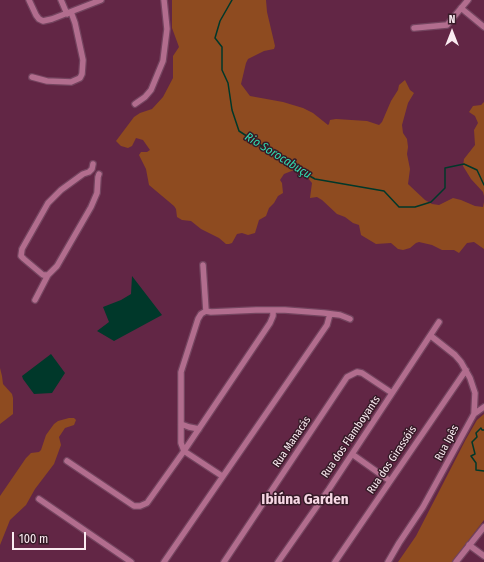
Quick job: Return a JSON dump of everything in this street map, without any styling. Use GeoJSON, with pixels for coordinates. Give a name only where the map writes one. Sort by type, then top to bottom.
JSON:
{"type":"FeatureCollection","features":[{"type":"Feature","properties":{"kind":"street"},"geometry":{"type":"LineString","coordinates":[[29,0],[36,15],[41,20],[52,19],[92,2],[101,0]]}},
{"type":"Feature","properties":{"kind":"street"},"geometry":{"type":"LineString","coordinates":[[32,77],[47,81],[71,82],[80,78],[82,74],[83,60],[75,23],[61,0]]}},
{"type":"Feature","properties":{"kind":"street"},"geometry":{"type":"LineString","coordinates":[[135,104],[145,97],[151,90],[163,61],[167,40],[164,0]]}},
{"type":"Feature","properties":{"kind":"street"},"geometry":{"type":"LineString","coordinates":[[414,28],[447,25],[468,0]]}},
{"type":"Feature","properties":{"kind":"street"},"geometry":{"type":"LineString","coordinates":[[461,8],[484,27]]}},
{"type":"Feature","properties":{"kind":"street"},"geometry":{"type":"LineString","coordinates":[[48,276],[43,275],[21,256],[22,249],[48,203],[61,190],[83,174],[89,172],[92,169],[93,164]]}},
{"type":"Feature","properties":{"kind":"street"},"geometry":{"type":"LineString","coordinates":[[35,300],[48,276],[57,266],[91,207],[97,193],[99,174]]}},
{"type":"Feature","properties":{"kind":"street"},"geometry":{"type":"LineString","coordinates":[[203,265],[206,311]]}},
{"type":"Feature","properties":{"kind":"street"},"geometry":{"type":"LineString","coordinates":[[67,461],[134,506],[140,506],[149,502],[270,324],[273,316],[273,310]]}},
{"type":"Feature","properties":{"kind":"street"},"geometry":{"type":"LineString","coordinates":[[222,476],[184,451],[181,443],[181,372],[198,319],[202,314],[206,311],[273,310],[340,315],[350,319]]}},
{"type":"Feature","properties":{"kind":"street"},"geometry":{"type":"LineString","coordinates":[[164,562],[327,325],[330,314]]}},
{"type":"Feature","properties":{"kind":"street","name":"Rua dos Flamboyants"},"geometry":{"type":"LineString","coordinates":[[278,562],[352,454],[439,322]]}},
{"type":"Feature","properties":{"kind":"street","name":"Rua Ipês"},"geometry":{"type":"LineString","coordinates":[[388,562],[399,543],[424,508],[474,414],[476,404],[473,385],[466,370],[455,355],[431,336]]}},
{"type":"Feature","properties":{"kind":"street","name":"Rua dos Girassóis"},"geometry":{"type":"LineString","coordinates":[[335,562],[466,370]]}},
{"type":"Feature","properties":{"kind":"street","name":"Rua Manacás"},"geometry":{"type":"LineString","coordinates":[[224,562],[347,377],[357,372],[362,373],[392,393]]}},
{"type":"Feature","properties":{"kind":"street"},"geometry":{"type":"LineString","coordinates":[[474,414],[484,407]]}},
{"type":"Feature","properties":{"kind":"street"},"geometry":{"type":"LineString","coordinates":[[181,424],[199,429]]}},
{"type":"Feature","properties":{"kind":"street"},"geometry":{"type":"LineString","coordinates":[[352,454],[390,481]]}},
{"type":"Feature","properties":{"kind":"street"},"geometry":{"type":"LineString","coordinates":[[39,499],[131,562]]}},
{"type":"Feature","properties":{"kind":"street"},"geometry":{"type":"LineString","coordinates":[[456,562],[484,527]]}},
{"type":"Feature","properties":{"kind":"street"},"geometry":{"type":"LineString","coordinates":[[469,545],[484,556]]}},
{"type":"Feature","properties":{"kind":"shaded area"},"geometry":{"type":"Polygon","coordinates":[[[172,0],[266,0],[267,12],[275,46],[274,49],[264,51],[248,59],[241,84],[250,96],[283,102],[303,108],[313,113],[328,125],[330,120],[336,119],[367,121],[379,125],[382,122],[391,101],[398,90],[399,85],[405,80],[410,90],[414,93],[408,103],[402,125],[408,147],[407,154],[410,169],[408,184],[425,200],[432,204],[439,205],[453,198],[475,206],[483,207],[484,202],[484,249],[474,242],[467,243],[459,253],[454,250],[442,250],[432,245],[419,242],[410,248],[403,250],[398,249],[391,243],[376,244],[361,235],[359,225],[337,214],[317,197],[310,198],[312,183],[307,177],[306,169],[299,168],[284,174],[280,180],[282,183],[283,193],[278,196],[269,208],[266,216],[259,220],[255,233],[248,235],[242,233],[237,234],[232,243],[226,244],[191,221],[182,220],[177,217],[174,206],[149,185],[146,169],[139,155],[141,152],[147,152],[150,150],[143,140],[136,138],[132,146],[128,148],[121,146],[116,141],[134,117],[140,113],[152,109],[163,97],[173,78],[173,56],[179,47],[172,28],[172,0]]]}},
{"type":"Feature","properties":{"kind":"shaded area"},"geometry":{"type":"Polygon","coordinates":[[[484,102],[484,196],[483,192],[471,179],[463,166],[464,159],[475,145],[474,130],[478,123],[475,116],[469,112],[473,106],[481,105],[484,102]]]}},
{"type":"Feature","properties":{"kind":"shaded area"},"geometry":{"type":"Polygon","coordinates":[[[132,276],[162,315],[114,341],[97,331],[109,322],[103,307],[121,300],[131,294],[132,276]]]}},
{"type":"Feature","properties":{"kind":"shaded area"},"geometry":{"type":"Polygon","coordinates":[[[51,354],[65,373],[52,393],[34,394],[22,376],[51,354]]]}},
{"type":"Feature","properties":{"kind":"shaded area"},"geometry":{"type":"Polygon","coordinates":[[[0,368],[3,384],[12,394],[13,414],[0,424],[0,368]]]}},
{"type":"Feature","properties":{"kind":"shaded area"},"geometry":{"type":"Polygon","coordinates":[[[484,414],[484,520],[452,562],[398,562],[416,536],[477,420],[484,414]]]}},
{"type":"Feature","properties":{"kind":"shaded area"},"geometry":{"type":"Polygon","coordinates":[[[74,418],[76,420],[74,425],[65,428],[59,437],[61,445],[54,464],[35,489],[26,505],[10,520],[0,545],[0,496],[26,458],[31,453],[39,452],[41,450],[46,435],[54,424],[58,421],[74,418]]]}},
{"type":"Feature","properties":{"kind":"waterway","name":"Rio Sorocabuçu"},"geometry":{"type":"LineString","coordinates":[[232,0],[220,21],[215,38],[222,47],[222,70],[228,83],[232,110],[239,131],[315,179],[384,191],[399,207],[415,207],[431,202],[445,188],[445,168],[464,164],[477,170],[484,185]]}},
{"type":"Feature","properties":{"kind":"waterway"},"geometry":{"type":"LineString","coordinates":[[484,430],[481,428],[476,433],[477,437],[472,442],[475,454],[471,456],[476,463],[476,470],[484,471]]}},
{"type":"Feature","properties":{"kind":"district","name":"Ibiúna Garden"},"geometry":{"type":"Point","coordinates":[305,500]}}]}
